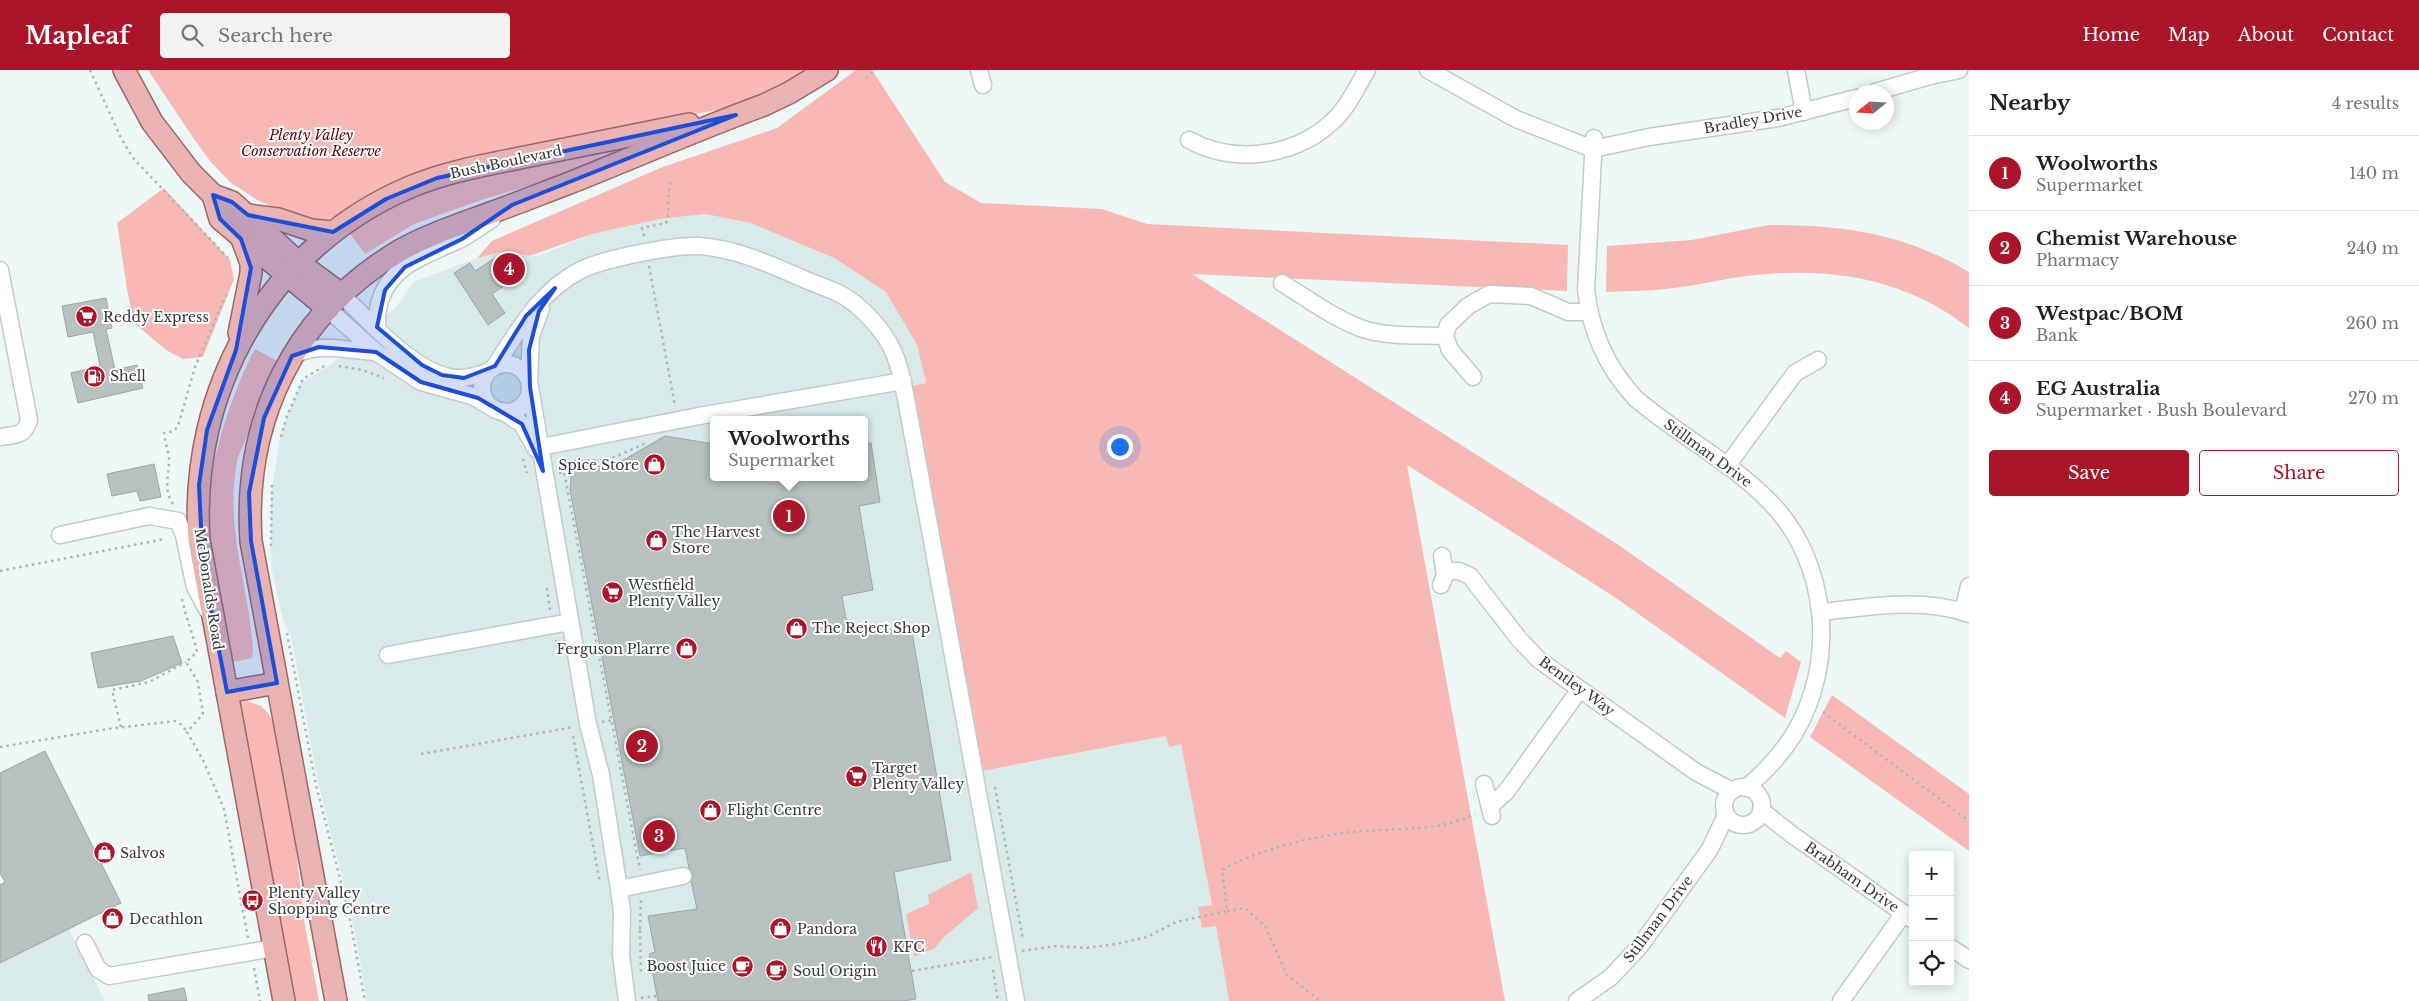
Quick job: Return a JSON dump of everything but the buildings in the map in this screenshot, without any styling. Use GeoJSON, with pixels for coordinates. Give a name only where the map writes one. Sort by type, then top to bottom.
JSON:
{"type":"FeatureCollection","features":[{"type":"Feature","properties":{"kind":"main road"},"geometry":{"type":"LineString","coordinates":[[124,70],[164,141],[213,195],[220,218],[242,239],[292,269],[334,302],[292,356],[277,385],[260,433],[250,493],[251,541],[336,1001]]}},
{"type":"Feature","properties":{"kind":"main road","name":"Bush Boulevard"},"geometry":{"type":"LineString","coordinates":[[334,302],[360,278],[407,247],[442,231],[512,205],[790,93],[827,70]]}},
{"type":"Feature","properties":{"kind":"main road","name":"Bush Boulevard"},"geometry":{"type":"LineString","coordinates":[[292,269],[333,232],[386,198],[437,178],[475,167],[736,115]]}},
{"type":"Feature","properties":{"kind":"main road"},"geometry":{"type":"LineString","coordinates":[[213,195],[232,202],[248,215],[292,269]]}},
{"type":"Feature","properties":{"kind":"main road"},"geometry":{"type":"LineString","coordinates":[[248,215],[278,219],[311,230],[333,232]]}},
{"type":"Feature","properties":{"kind":"main road"},"geometry":{"type":"LineString","coordinates":[[236,350],[251,273],[251,263],[242,239]]}},
{"type":"Feature","properties":{"kind":"main road","name":"McDonalds Road"},"geometry":{"type":"LineString","coordinates":[[284,1001],[199,540],[199,485],[207,430],[236,350],[253,319],[292,269]]}},
{"type":"Feature","properties":{"kind":"main road"},"geometry":{"type":"LineString","coordinates":[[226,692],[277,683]]}},
{"type":"Feature","properties":{"kind":"street"},"geometry":{"type":"LineString","coordinates":[[1189,140],[1218,152],[1260,153],[1292,147],[1324,129],[1338,115],[1367,70]]}},
{"type":"Feature","properties":{"kind":"street"},"geometry":{"type":"LineString","coordinates":[[1428,70],[1516,119],[1545,128],[1573,130],[1593,143]]}},
{"type":"Feature","properties":{"kind":"street"},"geometry":{"type":"LineString","coordinates":[[1796,70],[1804,112]]}},
{"type":"Feature","properties":{"kind":"street"},"geometry":{"type":"LineString","coordinates":[[1894,86],[1937,73],[1959,70]]}},
{"type":"Feature","properties":{"kind":"street","name":"Bradley Drive"},"geometry":{"type":"LineString","coordinates":[[1593,143],[1649,137],[1804,112],[1849,100]]}},
{"type":"Feature","properties":{"kind":"street","name":"Stillman Drive"},"geometry":{"type":"LineString","coordinates":[[1580,1000],[1626,963],[1794,734],[1810,701],[1820,657],[1821,612],[1810,566],[1790,528],[1772,503],[1727,466],[1647,408],[1630,393],[1609,365],[1600,348],[1589,312],[1586,290],[1593,143]]}},
{"type":"Feature","properties":{"kind":"street"},"geometry":{"type":"LineString","coordinates":[[377,327],[382,296],[399,271],[417,259],[462,239],[512,205]]}},
{"type":"Feature","properties":{"kind":"street"},"geometry":{"type":"LineString","coordinates":[[334,302],[377,327],[413,359],[442,375],[464,378],[491,369],[504,364],[514,365],[523,370],[530,386],[527,399],[519,408],[498,410],[486,401],[482,391],[483,381],[491,369],[526,316],[555,288],[588,267],[686,246],[723,249],[781,269],[845,297],[868,315],[894,351],[903,381],[1016,1001]]}},
{"type":"Feature","properties":{"kind":"street"},"geometry":{"type":"LineString","coordinates":[[0,270],[29,420],[27,429],[21,434],[0,437]]}},
{"type":"Feature","properties":{"kind":"street"},"geometry":{"type":"LineString","coordinates":[[1282,283],[1344,321],[1364,329],[1380,333],[1444,336]]}},
{"type":"Feature","properties":{"kind":"street"},"geometry":{"type":"LineString","coordinates":[[555,288],[542,305],[534,323],[529,350],[530,386],[543,473],[588,724],[601,775],[622,911],[621,955],[634,1000]]}},
{"type":"Feature","properties":{"kind":"street"},"geometry":{"type":"LineString","coordinates":[[1473,377],[1450,350],[1444,336],[1448,325],[1468,306],[1489,294],[1531,296],[1568,312],[1589,312]]}},
{"type":"Feature","properties":{"kind":"street"},"geometry":{"type":"LineString","coordinates":[[334,302],[376,352],[422,382],[472,396],[522,424],[527,431],[543,473]]}},
{"type":"Feature","properties":{"kind":"street"},"geometry":{"type":"LineString","coordinates":[[292,356],[306,349],[319,346],[376,352]]}},
{"type":"Feature","properties":{"kind":"street"},"geometry":{"type":"LineString","coordinates":[[1727,466],[1795,373],[1818,360]]}},
{"type":"Feature","properties":{"kind":"street"},"geometry":{"type":"LineString","coordinates":[[540,447],[903,381]]}},
{"type":"Feature","properties":{"kind":"street"},"geometry":{"type":"LineString","coordinates":[[60,535],[149,516],[178,521],[184,534],[195,587],[213,622]]}},
{"type":"Feature","properties":{"kind":"street","name":"Bentley Way"},"geometry":{"type":"LineString","coordinates":[[1442,571],[1454,570],[1465,573],[1475,582],[1529,651],[1743,806]]}},
{"type":"Feature","properties":{"kind":"street"},"geometry":{"type":"LineString","coordinates":[[1821,612],[1902,604],[1924,605],[1966,613],[1969,586]]}},
{"type":"Feature","properties":{"kind":"street"},"geometry":{"type":"LineString","coordinates":[[388,655],[570,622]]}},
{"type":"Feature","properties":{"kind":"street"},"geometry":{"type":"LineString","coordinates":[[1491,811],[1580,689]]}},
{"type":"Feature","properties":{"kind":"street"},"geometry":{"type":"LineString","coordinates":[[1484,784],[1491,811]]}},
{"type":"Feature","properties":{"kind":"street","name":"Brabham Drive"},"geometry":{"type":"LineString","coordinates":[[1743,806],[1790,834],[1908,917]]}},
{"type":"Feature","properties":{"kind":"street"},"geometry":{"type":"LineString","coordinates":[[619,889],[683,876]]}},
{"type":"Feature","properties":{"kind":"street"},"geometry":{"type":"LineString","coordinates":[[1841,1001],[1908,917]]}},
{"type":"Feature","properties":{"kind":"street"},"geometry":{"type":"LineString","coordinates":[[85,943],[98,969],[109,976],[274,948]]}},
{"type":"Feature","properties":{"kind":"street"},"geometry":{"type":"LineString","coordinates":[[1954,950],[1969,960]]}},
{"type":"Feature","properties":{"kind":"street"},"geometry":{"type":"LineString","coordinates":[[330,971],[344,1001]]}},
{"type":"Feature","properties":{"kind":"path"},"geometry":{"type":"LineString","coordinates":[[866,78],[875,70]]}},
{"type":"Feature","properties":{"kind":"path"},"geometry":{"type":"LineString","coordinates":[[671,181],[667,198],[669,214],[666,222],[642,228],[678,421]]}},
{"type":"Feature","properties":{"kind":"path"},"geometry":{"type":"LineString","coordinates":[[280,439],[287,416],[303,379],[328,364]]}},
{"type":"Feature","properties":{"kind":"path"},"geometry":{"type":"LineString","coordinates":[[336,365],[362,370],[386,379]]}},
{"type":"Feature","properties":{"kind":"path"},"geometry":{"type":"LineString","coordinates":[[561,461],[608,460],[648,442]]}},
{"type":"Feature","properties":{"kind":"path"},"geometry":{"type":"LineString","coordinates":[[521,452],[530,480],[543,473],[564,472],[642,884],[640,929]]}},
{"type":"Feature","properties":{"kind":"path"},"geometry":{"type":"LineString","coordinates":[[271,551],[272,480]]}},
{"type":"Feature","properties":{"kind":"path"},"geometry":{"type":"LineString","coordinates":[[0,571],[165,539]]}},
{"type":"Feature","properties":{"kind":"path"},"geometry":{"type":"LineString","coordinates":[[286,630],[290,638],[316,785],[349,914],[365,1001]]}},
{"type":"Feature","properties":{"kind":"path"},"geometry":{"type":"LineString","coordinates":[[121,727],[112,690],[150,682],[186,662]]}},
{"type":"Feature","properties":{"kind":"path"},"geometry":{"type":"LineString","coordinates":[[1821,711],[1969,822]]}},
{"type":"Feature","properties":{"kind":"path"},"geometry":{"type":"LineString","coordinates":[[421,754],[612,720]]}},
{"type":"Feature","properties":{"kind":"path"},"geometry":{"type":"LineString","coordinates":[[0,747],[121,727],[175,721],[182,725],[187,732]]}},
{"type":"Feature","properties":{"kind":"path"},"geometry":{"type":"LineString","coordinates":[[995,787],[1025,959]]}},
{"type":"Feature","properties":{"kind":"path"},"geometry":{"type":"LineString","coordinates":[[1227,911],[1222,870],[1239,860],[1331,834],[1422,829],[1452,823],[1491,811]]}},
{"type":"Feature","properties":{"kind":"path"},"geometry":{"type":"LineString","coordinates":[[912,971],[1056,946],[1086,948],[1132,941],[1147,937],[1176,922],[1246,908],[1265,926],[1286,975],[1320,1001]]}},
{"type":"Feature","properties":{"kind":"path"},"geometry":{"type":"LineString","coordinates":[[634,1000],[657,996]]}},
{"type":"Feature","properties":{"kind":"highlighted area"},"geometry":{"type":"Polygon","coordinates":[[[736,115],[512,205],[462,239],[405,267],[385,290],[377,327],[422,365],[442,375],[464,378],[495,366],[526,316],[555,288],[539,311],[529,350],[530,387],[543,471],[522,424],[478,398],[421,382],[376,352],[319,347],[292,356],[264,418],[249,493],[251,541],[277,683],[227,692],[203,567],[199,485],[207,430],[236,350],[251,268],[241,239],[220,219],[213,195],[232,202],[248,215],[333,232],[386,199],[437,178],[736,115]]]}},
{"type":"Feature","properties":{"kind":"shaded area","name":"Westfield Plenty Valley"},"geometry":{"type":"Polygon","coordinates":[[[705,214],[751,223],[834,258],[886,292],[917,345],[926,383],[912,386],[995,769],[1167,736],[1181,744],[1212,905],[1198,908],[1202,928],[1216,926],[1229,1001],[367,1001],[351,912],[318,783],[291,636],[283,621],[271,565],[271,496],[281,431],[301,383],[329,366],[396,307],[414,282],[477,258],[506,251],[539,256],[592,234],[660,219],[705,214]]]}},
{"type":"Feature","properties":{"kind":"shaded area"},"geometry":{"type":"Polygon","coordinates":[[[69,929],[105,1001],[0,1001],[0,963],[69,929]]]}},
{"type":"Feature","properties":{"kind":"green space","name":"Plenty Valley Conservation Reserve"},"geometry":{"type":"Polygon","coordinates":[[[148,70],[808,70],[757,97],[722,109],[446,162],[385,186],[334,217],[321,222],[303,220],[257,200],[230,182],[210,161],[148,70]]]}},
{"type":"Feature","properties":{"kind":"green space"},"geometry":{"type":"Polygon","coordinates":[[[856,70],[872,70],[945,182],[981,203],[1102,209],[1147,224],[1568,245],[1567,291],[1192,274],[1620,546],[1780,658],[1786,651],[1801,662],[1785,718],[1616,598],[1407,465],[1505,1001],[1229,1001],[1216,926],[1202,928],[1198,907],[1212,905],[1181,744],[1169,747],[1166,736],[982,771],[937,536],[912,386],[926,383],[917,345],[886,292],[834,258],[751,223],[705,214],[660,219],[592,234],[529,256],[506,251],[477,258],[492,241],[660,168],[777,128],[856,70]]]}},
{"type":"Feature","properties":{"kind":"green space"},"geometry":{"type":"Polygon","coordinates":[[[623,148],[625,150],[571,174],[487,198],[414,224],[365,254],[349,232],[401,201],[448,182],[623,148]]]}},
{"type":"Feature","properties":{"kind":"green space"},"geometry":{"type":"Polygon","coordinates":[[[164,188],[230,260],[234,279],[203,357],[183,359],[166,350],[134,323],[117,223],[164,188]]]}},
{"type":"Feature","properties":{"kind":"green space"},"geometry":{"type":"Polygon","coordinates":[[[1768,225],[1821,227],[1872,234],[1921,248],[1945,259],[1969,272],[1969,328],[1944,311],[1918,297],[1891,286],[1835,275],[1776,273],[1673,288],[1606,292],[1607,246],[1692,240],[1768,225]]]}},
{"type":"Feature","properties":{"kind":"green space"},"geometry":{"type":"Polygon","coordinates":[[[255,349],[279,362],[238,457],[233,507],[238,554],[251,625],[253,650],[252,658],[229,663],[211,570],[207,539],[207,517],[213,467],[219,441],[236,391],[255,349]]]}},
{"type":"Feature","properties":{"kind":"green space"},"geometry":{"type":"Polygon","coordinates":[[[1832,695],[1969,794],[1969,851],[1810,737],[1832,695]]]}},
{"type":"Feature","properties":{"kind":"green space"},"geometry":{"type":"Polygon","coordinates":[[[247,701],[261,706],[268,713],[277,729],[294,829],[304,920],[319,1001],[290,1001],[238,703],[247,701]]]}},
{"type":"Feature","properties":{"kind":"green space"},"geometry":{"type":"Polygon","coordinates":[[[971,872],[978,908],[942,939],[935,948],[914,957],[906,914],[929,904],[928,895],[971,872]]]}},
{"type":"Feature","properties":{"kind":"place","name":"EG Australia"},"geometry":{"type":"Point","coordinates":[509,269]}},
{"type":"Feature","properties":{"kind":"place","name":"Reddy Express"},"geometry":{"type":"Point","coordinates":[87,317]}},
{"type":"Feature","properties":{"kind":"place","name":"Shell"},"geometry":{"type":"Point","coordinates":[94,376]}},
{"type":"Feature","properties":{"kind":"place","name":"Spice Store"},"geometry":{"type":"Point","coordinates":[655,465]}},
{"type":"Feature","properties":{"kind":"place","name":"Woolworths"},"geometry":{"type":"Point","coordinates":[789,516]}},
{"type":"Feature","properties":{"kind":"place","name":"The Harvest Store"},"geometry":{"type":"Point","coordinates":[656,540]}},
{"type":"Feature","properties":{"kind":"place","name":"Westfield Plenty Valley"},"geometry":{"type":"Point","coordinates":[612,593]}},
{"type":"Feature","properties":{"kind":"place","name":"The Reject Shop"},"geometry":{"type":"Point","coordinates":[796,628]}},
{"type":"Feature","properties":{"kind":"place","name":"Ferguson Plarre"},"geometry":{"type":"Point","coordinates":[686,649]}},
{"type":"Feature","properties":{"kind":"place","name":"Chemist Warehouse"},"geometry":{"type":"Point","coordinates":[642,746]}},
{"type":"Feature","properties":{"kind":"place","name":"Target Plenty Valley"},"geometry":{"type":"Point","coordinates":[856,776]}},
{"type":"Feature","properties":{"kind":"place","name":"Flight Centre"},"geometry":{"type":"Point","coordinates":[711,810]}},
{"type":"Feature","properties":{"kind":"place","name":"Westpac/BOM"},"geometry":{"type":"Point","coordinates":[659,836]}},
{"type":"Feature","properties":{"kind":"place","name":"Salvos"},"geometry":{"type":"Point","coordinates":[104,853]}},
{"type":"Feature","properties":{"kind":"place","name":"Plenty Valley Shopping Centre"},"geometry":{"type":"Point","coordinates":[252,901]}},
{"type":"Feature","properties":{"kind":"place","name":"Decathlon"},"geometry":{"type":"Point","coordinates":[113,919]}},
{"type":"Feature","properties":{"kind":"place","name":"Pandora"},"geometry":{"type":"Point","coordinates":[781,929]}},
{"type":"Feature","properties":{"kind":"place","name":"KFC"},"geometry":{"type":"Point","coordinates":[877,947]}},
{"type":"Feature","properties":{"kind":"place","name":"Boost Juice"},"geometry":{"type":"Point","coordinates":[742,966]}},
{"type":"Feature","properties":{"kind":"place","name":"Soul Origin"},"geometry":{"type":"Point","coordinates":[777,971]}}]}
